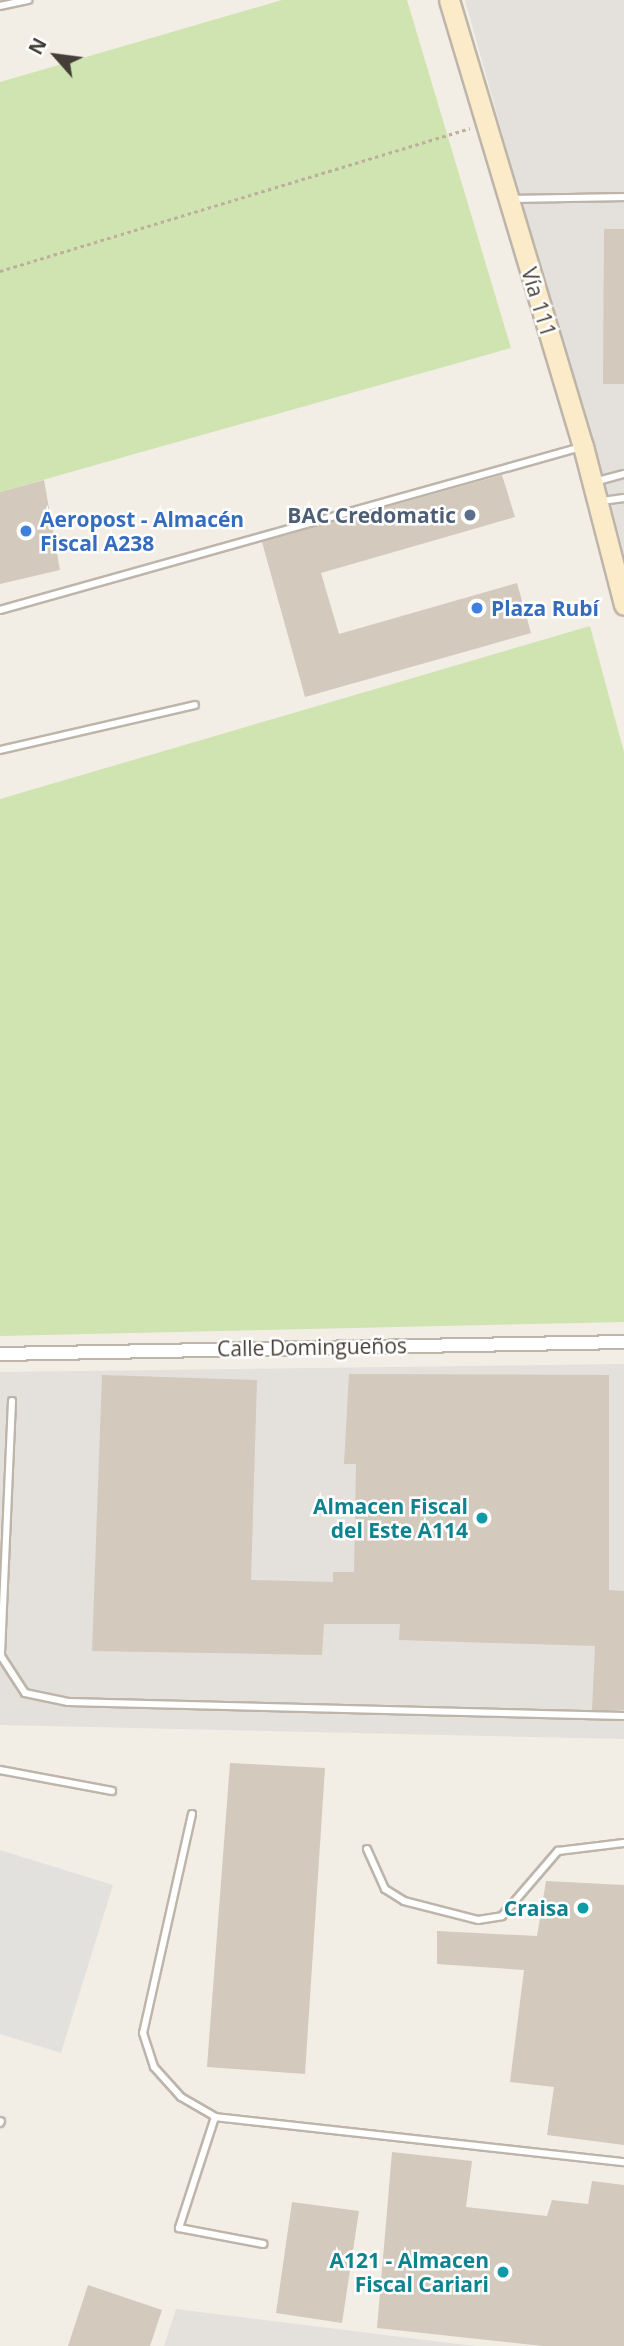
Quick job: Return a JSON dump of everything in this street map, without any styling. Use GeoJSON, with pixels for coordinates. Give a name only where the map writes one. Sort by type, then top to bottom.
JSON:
{"type":"FeatureCollection","features":[{"type":"Feature","properties":{"kind":"main road","name":"Vía 111"},"geometry":{"type":"LineString","coordinates":[[449,0],[583,446],[624,605]]}},
{"type":"Feature","properties":{"kind":"street","name":"Calle Domingueños"},"geometry":{"type":"LineString","coordinates":[[0,1354],[624,1342]]}},
{"type":"Feature","properties":{"kind":"lane"},"geometry":{"type":"LineString","coordinates":[[0,6],[28,0]]}},
{"type":"Feature","properties":{"kind":"lane"},"geometry":{"type":"LineString","coordinates":[[508,199],[624,197]]}},
{"type":"Feature","properties":{"kind":"lane"},"geometry":{"type":"LineString","coordinates":[[0,610],[583,446]]}},
{"type":"Feature","properties":{"kind":"lane"},"geometry":{"type":"LineString","coordinates":[[592,482],[624,474]]}},
{"type":"Feature","properties":{"kind":"lane"},"geometry":{"type":"LineString","coordinates":[[597,502],[624,498]]}},
{"type":"Feature","properties":{"kind":"lane"},"geometry":{"type":"LineString","coordinates":[[0,750],[195,705]]}},
{"type":"Feature","properties":{"kind":"lane"},"geometry":{"type":"LineString","coordinates":[[12,1401],[1,1656],[25,1693],[68,1702],[624,1716]]}},
{"type":"Feature","properties":{"kind":"lane"},"geometry":{"type":"LineString","coordinates":[[0,1770],[112,1791]]}},
{"type":"Feature","properties":{"kind":"lane"},"geometry":{"type":"LineString","coordinates":[[192,1814],[144,2033],[155,2067],[181,2097],[215,2116],[624,2162]]}},
{"type":"Feature","properties":{"kind":"lane"},"geometry":{"type":"LineString","coordinates":[[367,1849],[386,1889],[404,1901],[478,1920],[502,1916],[558,1851],[624,1843]]}},
{"type":"Feature","properties":{"kind":"lane"},"geometry":{"type":"LineString","coordinates":[[215,2116],[179,2228],[264,2244]]}},
{"type":"Feature","properties":{"kind":"path"},"geometry":{"type":"LineString","coordinates":[[0,271],[486,123]]}},
{"type":"Feature","properties":{"kind":"shaded area"},"geometry":{"type":"Polygon","coordinates":[[[465,0],[624,0],[624,554],[513,172],[465,0]]]}},
{"type":"Feature","properties":{"kind":"shaded area"},"geometry":{"type":"Polygon","coordinates":[[[624,1364],[624,1739],[0,1725],[0,1372],[624,1364]]]}},
{"type":"Feature","properties":{"kind":"shaded area"},"geometry":{"type":"Polygon","coordinates":[[[0,1850],[113,1885],[61,2053],[0,2034],[0,1850]]]}},
{"type":"Feature","properties":{"kind":"shaded area"},"geometry":{"type":"Polygon","coordinates":[[[176,2309],[474,2346],[164,2346],[176,2309]]]}},
{"type":"Feature","properties":{"kind":"green space"},"geometry":{"type":"Polygon","coordinates":[[[282,0],[407,0],[511,348],[0,492],[0,82],[282,0]]]}},
{"type":"Feature","properties":{"kind":"green space"},"geometry":{"type":"Polygon","coordinates":[[[590,626],[624,752],[624,1322],[0,1336],[0,799],[590,626]]]}},
{"type":"Feature","properties":{"kind":"building"},"geometry":{"type":"Polygon","coordinates":[[[604,229],[624,229],[624,384],[603,384],[604,229]]]}},
{"type":"Feature","properties":{"kind":"building","name":"Plaza Rubí"},"geometry":{"type":"Polygon","coordinates":[[[502,475],[515,517],[321,573],[339,634],[517,583],[531,633],[305,697],[262,542],[502,475]]]}},
{"type":"Feature","properties":{"kind":"building","name":"Aeropost - Almacén Fiscal A238"},"geometry":{"type":"Polygon","coordinates":[[[44,480],[60,570],[0,584],[0,492],[44,480]]]}},
{"type":"Feature","properties":{"kind":"building"},"geometry":{"type":"Polygon","coordinates":[[[349,1374],[609,1375],[609,1590],[624,1591],[624,1710],[592,1710],[595,1646],[399,1640],[400,1624],[324,1624],[322,1655],[92,1651],[102,1375],[257,1380],[251,1580],[333,1582],[333,1572],[354,1572],[356,1464],[344,1464],[349,1374]]]}},
{"type":"Feature","properties":{"kind":"building"},"geometry":{"type":"Polygon","coordinates":[[[230,1763],[325,1768],[305,2074],[207,2067],[230,1763]]]}},
{"type":"Feature","properties":{"kind":"building"},"geometry":{"type":"Polygon","coordinates":[[[546,1881],[624,1885],[624,2145],[547,2135],[554,2087],[510,2082],[524,1970],[437,1964],[437,1931],[537,1936],[546,1881]]]}},
{"type":"Feature","properties":{"kind":"building","name":"A121 - Almacen Fiscal Cariari"},"geometry":{"type":"Polygon","coordinates":[[[392,2152],[472,2161],[466,2207],[547,2216],[552,2200],[588,2204],[592,2181],[624,2185],[624,2346],[543,2346],[377,2328],[392,2152]]]}},
{"type":"Feature","properties":{"kind":"building"},"geometry":{"type":"Polygon","coordinates":[[[292,2202],[359,2211],[342,2323],[276,2313],[292,2202]]]}},
{"type":"Feature","properties":{"kind":"building"},"geometry":{"type":"Polygon","coordinates":[[[88,2285],[162,2310],[150,2346],[68,2346],[88,2285]]]}},
{"type":"Feature","properties":{"kind":"place","name":"BAC Credomatic"},"geometry":{"type":"Point","coordinates":[470,515]}},
{"type":"Feature","properties":{"kind":"place","name":"Aeropost - Almacén Fiscal A238"},"geometry":{"type":"Point","coordinates":[26,531]}},
{"type":"Feature","properties":{"kind":"place","name":"Plaza Rubí"},"geometry":{"type":"Point","coordinates":[477,608]}},
{"type":"Feature","properties":{"kind":"place","name":"Almacen Fiscal del Este A114"},"geometry":{"type":"Point","coordinates":[482,1518]}},
{"type":"Feature","properties":{"kind":"place","name":"Craisa"},"geometry":{"type":"Point","coordinates":[583,1908]}},
{"type":"Feature","properties":{"kind":"place","name":"A121 - Almacen Fiscal Cariari"},"geometry":{"type":"Point","coordinates":[503,2272]}}]}
